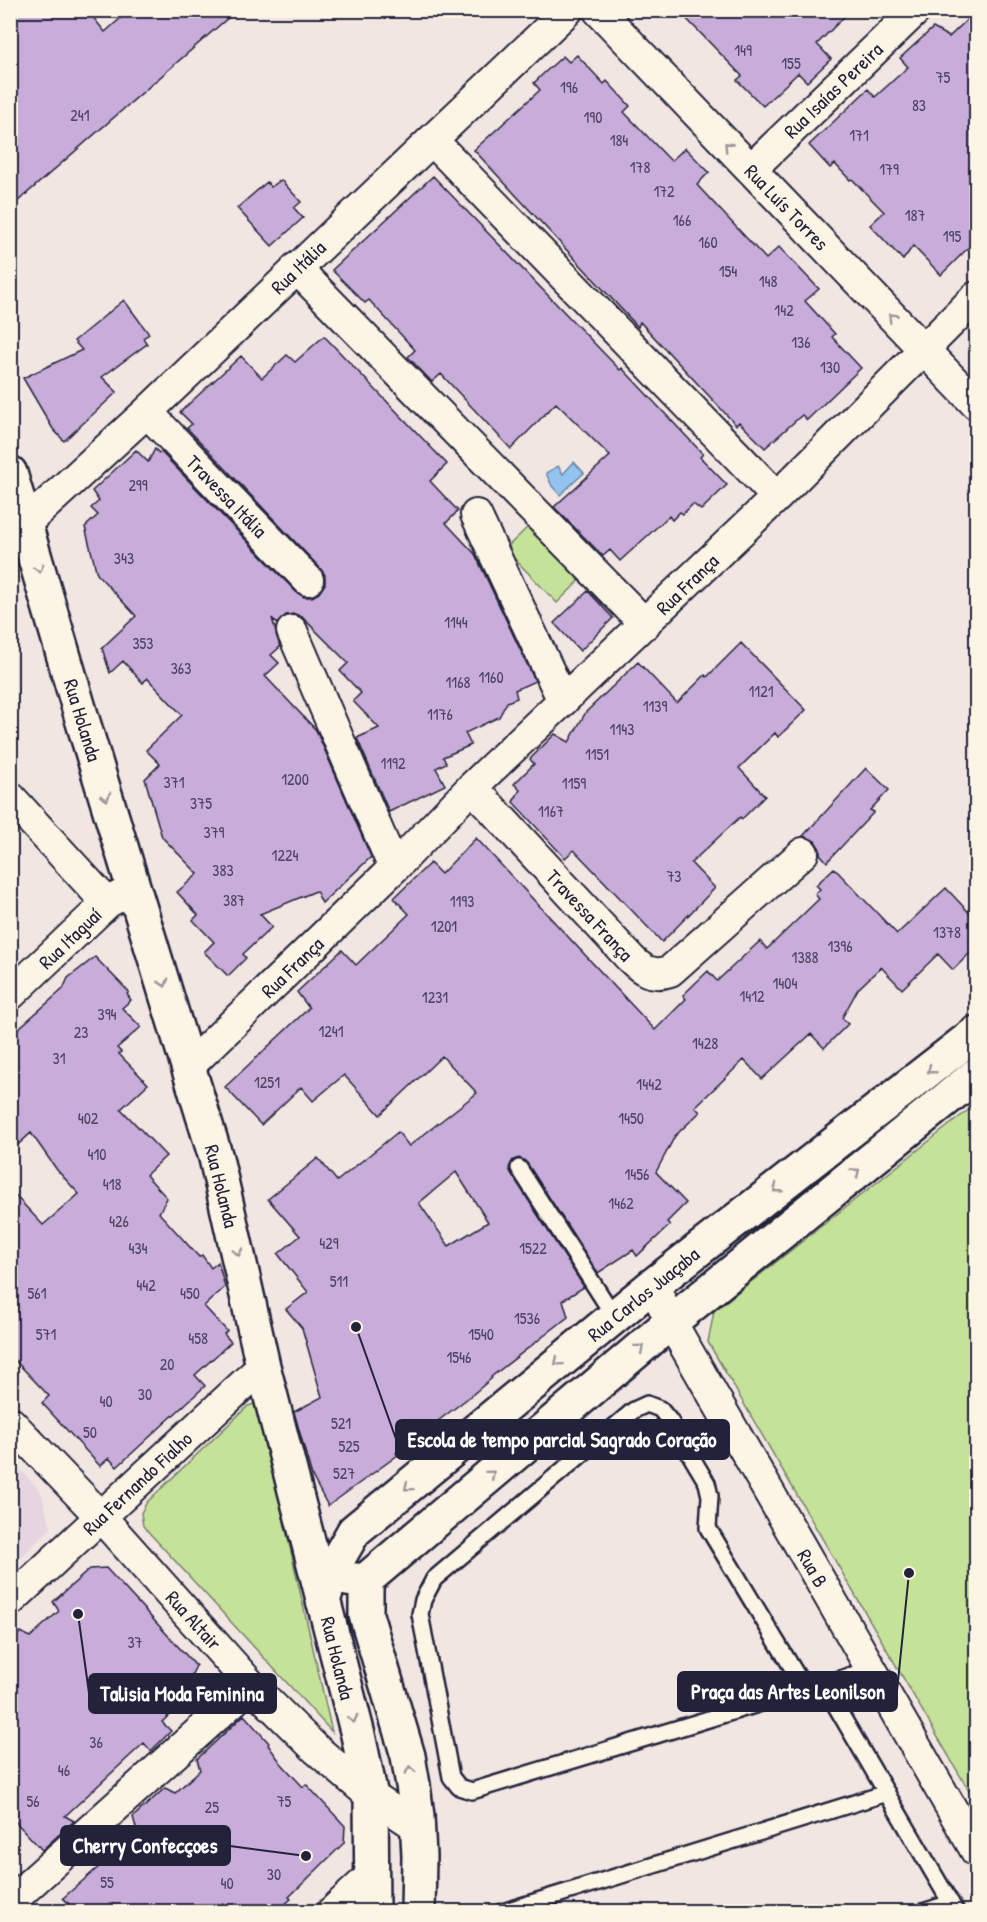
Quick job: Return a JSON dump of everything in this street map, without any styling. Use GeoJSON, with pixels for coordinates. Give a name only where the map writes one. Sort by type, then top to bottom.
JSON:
{"type":"FeatureCollection","features":[{"type":"Feature","properties":{"kind":"street","name":"Rua Itália"},"geometry":{"type":"LineString","coordinates":[[26,523],[147,412],[568,10]]}},
{"type":"Feature","properties":{"kind":"street","name":"Rua Luís Torres"},"geometry":{"type":"LineString","coordinates":[[598,10],[976,404]]}},
{"type":"Feature","properties":{"kind":"street","name":"Rua Isaías Pereira"},"geometry":{"type":"LineString","coordinates":[[751,169],[916,10]]}},
{"type":"Feature","properties":{"kind":"street"},"geometry":{"type":"LineString","coordinates":[[432,140],[777,497]]}},
{"type":"Feature","properties":{"kind":"street"},"geometry":{"type":"LineString","coordinates":[[296,268],[645,624]]}},
{"type":"Feature","properties":{"kind":"street","name":"Rua França"},"geometry":{"type":"LineString","coordinates":[[189,1066],[394,868],[472,787],[777,497],[976,297]]}},
{"type":"Feature","properties":{"kind":"street","name":"Travessa Itália"},"geometry":{"type":"LineString","coordinates":[[147,412],[308,580]]}},
{"type":"Feature","properties":{"kind":"street","name":"Rua Holanda"},"geometry":{"type":"LineString","coordinates":[[10,473],[82,722],[121,896],[189,1066],[219,1169],[263,1366],[323,1579],[371,1796],[372,1911]]}},
{"type":"Feature","properties":{"kind":"street"},"geometry":{"type":"LineString","coordinates":[[476,515],[563,700]]}},
{"type":"Feature","properties":{"kind":"street"},"geometry":{"type":"LineString","coordinates":[[292,631],[394,868]]}},
{"type":"Feature","properties":{"kind":"street","name":"Travessa França"},"geometry":{"type":"LineString","coordinates":[[472,787],[630,957],[647,972],[670,971],[803,853]]}},
{"type":"Feature","properties":{"kind":"street"},"geometry":{"type":"LineString","coordinates":[[10,797],[121,896]]}},
{"type":"Feature","properties":{"kind":"street","name":"Rua Itaguaí"},"geometry":{"type":"LineString","coordinates":[[10,995],[121,896]]}},
{"type":"Feature","properties":{"kind":"street","name":"Rua Carlos Juaçaba"},"geometry":{"type":"LineString","coordinates":[[323,1579],[354,1531],[652,1284],[976,1033]]}},
{"type":"Feature","properties":{"kind":"street","name":"Rua Carlos Juaçaba"},"geometry":{"type":"LineString","coordinates":[[366,1580],[671,1322],[976,1075]]}},
{"type":"Feature","properties":{"kind":"street","name":"Rua B"},"geometry":{"type":"LineString","coordinates":[[652,1284],[671,1322],[976,1851]]}},
{"type":"Feature","properties":{"kind":"street","name":"Rua Fernando Fialho"},"geometry":{"type":"LineString","coordinates":[[10,1601],[263,1366]]}},
{"type":"Feature","properties":{"kind":"street","name":"Rua Altair"},"geometry":{"type":"LineString","coordinates":[[10,1422],[101,1517],[251,1685],[316,1749],[371,1796],[418,1827]]}},
{"type":"Feature","properties":{"kind":"street"},"geometry":{"type":"LineString","coordinates":[[323,1579],[366,1580]]}},
{"type":"Feature","properties":{"kind":"street","name":"Rua Holanda"},"geometry":{"type":"LineString","coordinates":[[366,1580],[366,1615],[408,1756],[418,1827],[418,1911]]}},
{"type":"Feature","properties":{"kind":"street"},"geometry":{"type":"LineString","coordinates":[[10,1902],[251,1685]]}},
{"type":"Feature","properties":{"kind":"street"},"geometry":{"type":"LineString","coordinates":[[332,1911],[373,1874]]}},
{"type":"Feature","properties":{"kind":"lane"},"geometry":{"type":"LineString","coordinates":[[519,1168],[614,1316]]}},
{"type":"Feature","properties":{"kind":"lane"},"geometry":{"type":"LineString","coordinates":[[805,1689],[708,1528],[710,1496],[707,1483],[670,1421],[660,1409],[646,1404],[634,1410],[434,1579],[423,1600],[420,1614],[451,1777],[459,1787],[472,1791],[871,1669]]}},
{"type":"Feature","properties":{"kind":"lane"},"geometry":{"type":"LineString","coordinates":[[823,1684],[953,1907],[923,1911]]}},
{"type":"Feature","properties":{"kind":"lane"},"geometry":{"type":"LineString","coordinates":[[502,1911],[887,1793]]}},
{"type":"Feature","properties":{"kind":"shaded area"},"geometry":{"type":"Polygon","coordinates":[[[11,1459],[41,1492],[51,1528],[11,1567],[11,1459]]]}},
{"type":"Feature","properties":{"kind":"green space"},"geometry":{"type":"Polygon","coordinates":[[[529,526],[581,579],[557,603],[505,549],[529,526]]]}},
{"type":"Feature","properties":{"kind":"green space"},"geometry":{"type":"Polygon","coordinates":[[[976,1104],[976,1803],[708,1342],[714,1311],[976,1104]]]}},
{"type":"Feature","properties":{"kind":"green space"},"geometry":{"type":"Polygon","coordinates":[[[254,1404],[258,1407],[332,1732],[143,1526],[141,1513],[147,1502],[248,1406],[254,1404]]]}},
{"type":"Feature","properties":{"kind":"water"},"geometry":{"type":"Polygon","coordinates":[[[574,462],[584,473],[560,495],[552,486],[546,473],[558,466],[563,474],[574,462]]]}},
{"type":"Feature","properties":{"kind":"building"},"geometry":{"type":"Polygon","coordinates":[[[10,10],[87,10],[105,32],[130,10],[237,10],[10,208],[10,10]]]}},
{"type":"Feature","properties":{"kind":"building"},"geometry":{"type":"Polygon","coordinates":[[[678,10],[851,10],[817,44],[831,59],[807,82],[798,73],[763,106],[737,80],[742,76],[678,10]]]}},
{"type":"Feature","properties":{"kind":"building"},"geometry":{"type":"Polygon","coordinates":[[[976,11],[976,240],[941,275],[913,246],[903,260],[870,225],[884,212],[852,179],[850,180],[835,164],[830,168],[809,145],[868,89],[875,97],[908,67],[900,58],[933,28],[949,37],[976,11]]]}},
{"type":"Feature","properties":{"kind":"building"},"geometry":{"type":"Polygon","coordinates":[[[577,55],[604,84],[607,81],[630,106],[624,112],[671,161],[685,148],[709,172],[697,185],[766,259],[779,247],[819,289],[805,301],[835,334],[832,337],[861,368],[807,420],[802,415],[765,448],[739,422],[736,425],[640,322],[638,327],[474,150],[540,90],[534,83],[543,74],[563,56],[569,62],[577,55]]]}},
{"type":"Feature","properties":{"kind":"building"},"geometry":{"type":"Polygon","coordinates":[[[433,176],[620,370],[622,368],[703,454],[700,457],[727,485],[701,510],[693,504],[683,514],[680,512],[672,520],[669,516],[620,561],[610,550],[603,556],[554,507],[610,456],[556,403],[511,449],[441,374],[432,382],[408,357],[415,350],[369,300],[365,303],[332,270],[433,176]]]}},
{"type":"Feature","properties":{"kind":"building"},"geometry":{"type":"Polygon","coordinates":[[[281,180],[301,202],[294,208],[303,218],[272,246],[237,208],[267,182],[271,187],[281,180]]]}},
{"type":"Feature","properties":{"kind":"building"},"geometry":{"type":"Polygon","coordinates":[[[124,300],[149,334],[143,338],[147,344],[102,377],[117,392],[64,441],[53,429],[23,378],[82,350],[74,341],[124,300]]]}},
{"type":"Feature","properties":{"kind":"building"},"geometry":{"type":"Polygon","coordinates":[[[324,336],[447,464],[430,481],[458,511],[446,523],[475,554],[535,681],[515,690],[517,698],[507,702],[499,717],[465,733],[471,745],[443,757],[446,763],[436,768],[445,785],[389,812],[357,738],[379,728],[353,701],[361,693],[340,671],[348,663],[302,617],[295,614],[286,615],[277,624],[272,618],[280,647],[271,655],[279,663],[265,676],[316,730],[371,857],[322,903],[316,891],[260,914],[272,927],[243,954],[246,958],[228,976],[204,952],[214,942],[193,920],[198,915],[177,892],[198,874],[162,837],[145,779],[160,764],[146,750],[182,715],[147,678],[143,683],[123,661],[110,673],[102,648],[136,616],[97,574],[85,527],[98,515],[91,508],[99,501],[92,491],[136,450],[148,462],[155,449],[161,452],[296,592],[304,597],[312,597],[319,593],[325,584],[325,575],[320,568],[187,428],[192,424],[180,412],[241,356],[262,378],[287,355],[295,362],[324,336]]]}},
{"type":"Feature","properties":{"kind":"building"},"geometry":{"type":"Polygon","coordinates":[[[588,591],[613,618],[580,651],[554,623],[588,591]]]}},
{"type":"Feature","properties":{"kind":"building"},"geometry":{"type":"Polygon","coordinates":[[[741,643],[806,710],[778,737],[775,733],[739,768],[765,796],[691,863],[715,888],[662,942],[574,850],[565,858],[513,802],[520,790],[514,784],[534,764],[530,759],[555,734],[569,742],[586,712],[638,662],[677,703],[741,643]]]}},
{"type":"Feature","properties":{"kind":"building"},"geometry":{"type":"Polygon","coordinates":[[[866,768],[889,790],[870,810],[874,812],[827,862],[820,854],[815,841],[803,836],[866,768]]]}},
{"type":"Feature","properties":{"kind":"building"},"geometry":{"type":"Polygon","coordinates":[[[476,838],[655,1030],[686,999],[683,995],[708,971],[717,981],[760,941],[767,949],[819,899],[815,894],[820,889],[816,885],[834,868],[897,934],[946,888],[976,920],[976,947],[953,970],[938,954],[902,989],[881,967],[858,989],[842,1018],[848,1024],[824,1048],[811,1034],[762,1079],[744,1060],[695,1107],[700,1112],[675,1136],[656,1172],[686,1203],[667,1222],[670,1225],[637,1256],[633,1250],[598,1273],[527,1163],[519,1158],[513,1160],[509,1168],[511,1173],[584,1287],[563,1300],[568,1317],[396,1453],[398,1455],[328,1506],[312,1476],[294,1412],[322,1397],[302,1328],[286,1309],[308,1292],[278,1254],[300,1236],[268,1199],[318,1158],[337,1181],[398,1132],[409,1146],[477,1093],[442,1056],[380,1115],[344,1075],[313,1101],[301,1087],[261,1125],[225,1087],[309,1008],[297,992],[342,950],[356,965],[409,914],[394,898],[430,863],[441,874],[476,838]],[[456,1172],[419,1203],[449,1246],[488,1222],[456,1172]]]}},
{"type":"Feature","properties":{"kind":"building"},"geometry":{"type":"Polygon","coordinates":[[[95,957],[129,992],[127,994],[131,1000],[122,1008],[141,1027],[117,1048],[121,1052],[119,1054],[148,1084],[121,1109],[166,1156],[146,1175],[167,1198],[159,1213],[199,1257],[202,1255],[211,1268],[218,1262],[225,1287],[204,1306],[227,1331],[224,1334],[231,1342],[195,1375],[205,1386],[117,1467],[109,1458],[100,1466],[42,1403],[49,1396],[10,1355],[10,1190],[43,1225],[79,1194],[57,1170],[31,1133],[10,1152],[10,1036],[63,989],[68,978],[95,957]]]}},
{"type":"Feature","properties":{"kind":"building"},"geometry":{"type":"Polygon","coordinates":[[[106,1568],[196,1666],[191,1676],[200,1686],[162,1722],[171,1731],[151,1751],[144,1743],[65,1816],[74,1821],[42,1850],[10,1816],[10,1642],[21,1632],[30,1637],[59,1611],[53,1602],[90,1569],[106,1568]]]}},
{"type":"Feature","properties":{"kind":"building"},"geometry":{"type":"Polygon","coordinates":[[[244,1715],[269,1743],[268,1745],[281,1763],[303,1787],[306,1784],[345,1826],[344,1843],[277,1911],[76,1911],[63,1898],[109,1858],[111,1860],[123,1848],[145,1860],[133,1817],[165,1788],[175,1793],[200,1770],[197,1759],[244,1715]]]}},
{"type":"Feature","properties":{"kind":"place","name":"Escola de tempo parcial Sagrado Coração"},"geometry":{"type":"Point","coordinates":[356,1327]}},
{"type":"Feature","properties":{"kind":"place","name":"Praça das Artes Leonilson"},"geometry":{"type":"Point","coordinates":[909,1573]}},
{"type":"Feature","properties":{"kind":"place","name":"Talisia Moda Feminina"},"geometry":{"type":"Point","coordinates":[78,1614]}},
{"type":"Feature","properties":{"kind":"place","name":"Cherry Confecçoes"},"geometry":{"type":"Point","coordinates":[306,1856]}}]}
